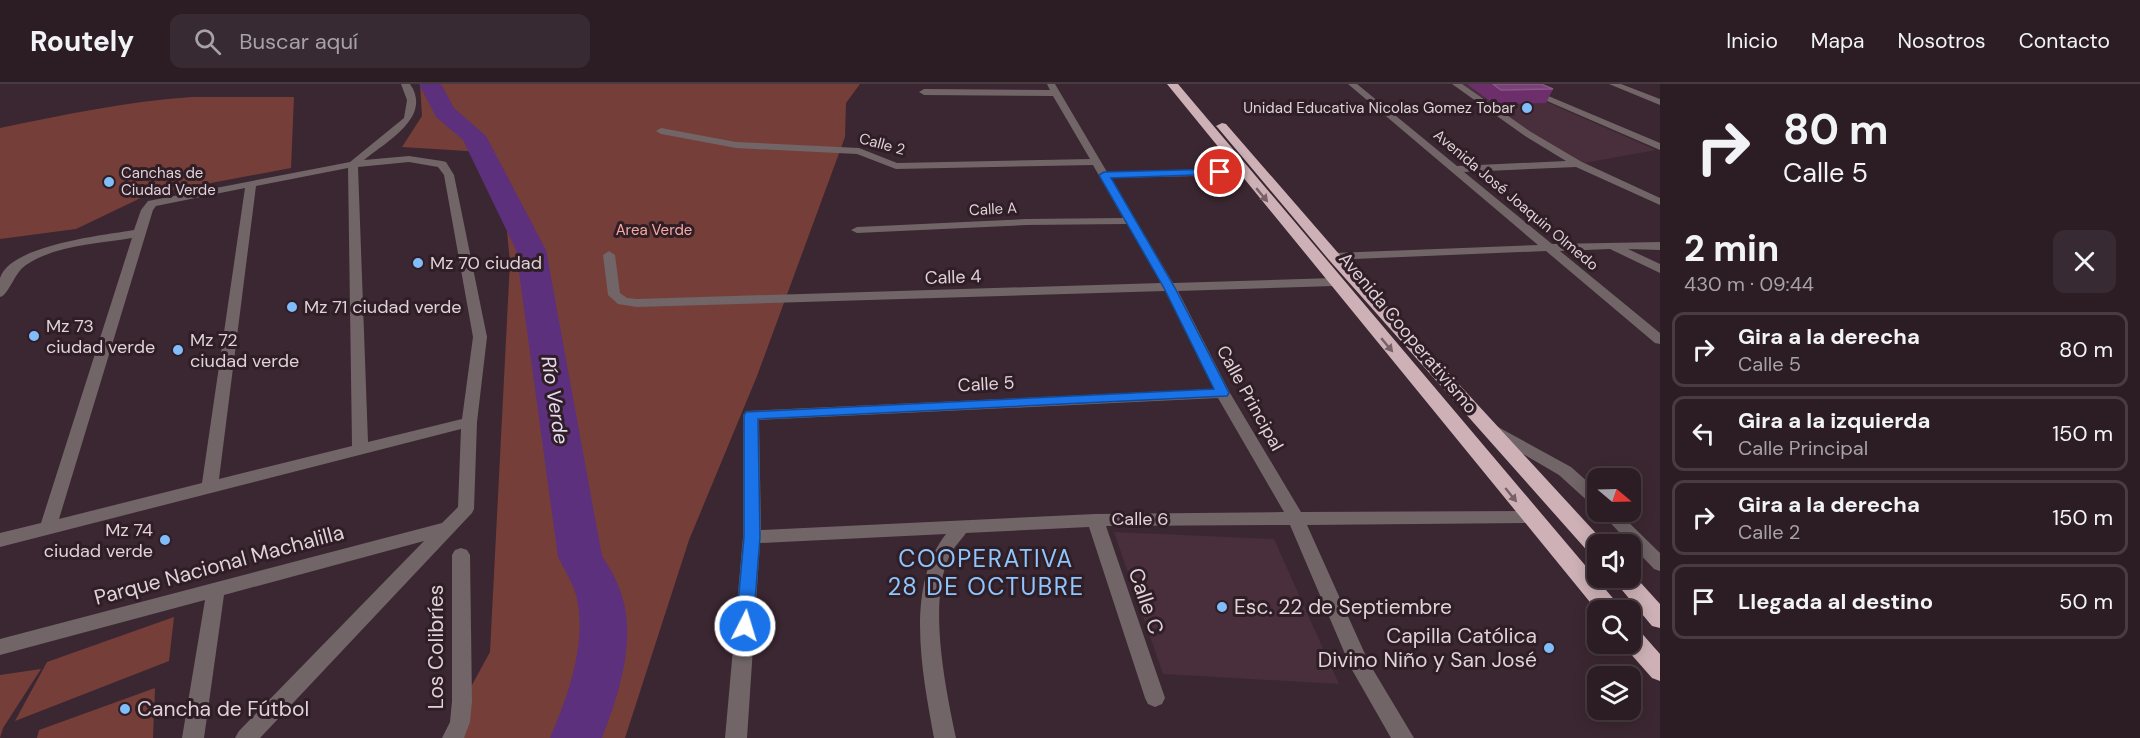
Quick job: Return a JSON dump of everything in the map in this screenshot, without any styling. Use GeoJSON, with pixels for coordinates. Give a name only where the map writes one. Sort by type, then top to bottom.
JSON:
{"type":"FeatureCollection","features":[{"type":"Feature","properties":{"kind":"highway","name":"Avenida Cooperativismo"},"geometry":{"type":"LineString","coordinates":[[1172,84],[1600,600]]}},
{"type":"Feature","properties":{"kind":"highway","name":"Avenida Cooperativismo"},"geometry":{"type":"LineString","coordinates":[[1186,84],[1334,257],[1587,537]]}},
{"type":"Feature","properties":{"kind":"highway"},"geometry":{"type":"LineString","coordinates":[[1632,588],[1660,619]]}},
{"type":"Feature","properties":{"kind":"highway"},"geometry":{"type":"LineString","coordinates":[[1641,649],[1660,671]]}},
{"type":"Feature","properties":{"kind":"street"},"geometry":{"type":"LineString","coordinates":[[353,164],[408,118],[412,112],[411,91],[405,84]]}},
{"type":"Feature","properties":{"kind":"street","name":"Avenida José Joaquin Olmedo"},"geometry":{"type":"LineString","coordinates":[[1352,84],[1660,340]]}},
{"type":"Feature","properties":{"kind":"street"},"geometry":{"type":"LineString","coordinates":[[1456,84],[1528,134],[1578,164],[1660,202]]}},
{"type":"Feature","properties":{"kind":"street"},"geometry":{"type":"LineString","coordinates":[[1512,84],[1660,147]]}},
{"type":"Feature","properties":{"kind":"street"},"geometry":{"type":"LineString","coordinates":[[1613,84],[1660,102]]}},
{"type":"Feature","properties":{"kind":"street"},"geometry":{"type":"LineString","coordinates":[[924,92],[1053,88]]}},
{"type":"Feature","properties":{"kind":"street","name":"Calle Principal"},"geometry":{"type":"LineString","coordinates":[[1053,88],[1170,288],[1222,393],[1296,519],[1361,668],[1403,738]]}},
{"type":"Feature","properties":{"kind":"street","name":"Calle 2"},"geometry":{"type":"LineString","coordinates":[[661,131],[728,144],[859,151],[896,166],[1243,172]]}},
{"type":"Feature","properties":{"kind":"street"},"geometry":{"type":"LineString","coordinates":[[48,528],[139,233],[147,210],[152,203],[353,164],[409,159],[428,160],[442,164],[449,175],[480,337],[469,422],[466,509],[246,738]]}},
{"type":"Feature","properties":{"kind":"street"},"geometry":{"type":"LineString","coordinates":[[353,164],[360,448]]}},
{"type":"Feature","properties":{"kind":"street"},"geometry":{"type":"LineString","coordinates":[[1456,169],[1578,164]]}},
{"type":"Feature","properties":{"kind":"street"},"geometry":{"type":"LineString","coordinates":[[210,487],[251,183]]}},
{"type":"Feature","properties":{"kind":"street","name":"Calle A"},"geometry":{"type":"LineString","coordinates":[[858,230],[1026,222],[1130,221]]}},
{"type":"Feature","properties":{"kind":"street"},"geometry":{"type":"LineString","coordinates":[[0,293],[10,272],[28,258],[49,250],[139,233]]}},
{"type":"Feature","properties":{"kind":"street"},"geometry":{"type":"LineString","coordinates":[[1334,257],[1613,245],[1660,246]]}},
{"type":"Feature","properties":{"kind":"street"},"geometry":{"type":"LineString","coordinates":[[1613,245],[1660,269]]}},
{"type":"Feature","properties":{"kind":"street","name":"Calle 4"},"geometry":{"type":"LineString","coordinates":[[609,255],[614,295],[616,298],[630,302],[1334,282]]}},
{"type":"Feature","properties":{"kind":"street","name":"Calle 5"},"geometry":{"type":"LineString","coordinates":[[752,537],[751,415],[1222,393]]}},
{"type":"Feature","properties":{"kind":"street"},"geometry":{"type":"LineString","coordinates":[[0,540],[469,422]]}},
{"type":"Feature","properties":{"kind":"street"},"geometry":{"type":"LineString","coordinates":[[1487,426],[1565,471],[1587,491]]}},
{"type":"Feature","properties":{"kind":"street","name":"Calle 6"},"geometry":{"type":"LineString","coordinates":[[752,537],[1095,519],[1529,517]]}},
{"type":"Feature","properties":{"kind":"street","name":"Calle C"},"geometry":{"type":"LineString","coordinates":[[1095,519],[1155,698]]}},
{"type":"Feature","properties":{"kind":"street"},"geometry":{"type":"LineString","coordinates":[[1618,522],[1660,564]]}},
{"type":"Feature","properties":{"kind":"street"},"geometry":{"type":"LineString","coordinates":[[945,738],[936,688],[930,621],[939,559],[962,526]]}},
{"type":"Feature","properties":{"kind":"street","name":"Parque Nacional Machalilla"},"geometry":{"type":"LineString","coordinates":[[0,647],[449,528]]}},
{"type":"Feature","properties":{"kind":"street"},"geometry":{"type":"LineString","coordinates":[[736,738],[752,537]]}},
{"type":"Feature","properties":{"kind":"street","name":"Los Colibríes"},"geometry":{"type":"LineString","coordinates":[[453,738],[460,722],[462,701],[461,555]]}},
{"type":"Feature","properties":{"kind":"street"},"geometry":{"type":"LineString","coordinates":[[194,738],[216,589]]}},
{"type":"Feature","properties":{"kind":"shaded area","name":"Unidad Educativa Nicolas Gomez Tobar"},"geometry":{"type":"Polygon","coordinates":[[[1460,84],[1505,84],[1656,150],[1584,163],[1528,131],[1460,84]]]}},
{"type":"Feature","properties":{"kind":"shaded area","name":"Esc. 22 de Septiembre"},"geometry":{"type":"Polygon","coordinates":[[[1114,532],[1274,539],[1339,684],[1163,674],[1114,532]]]}},
{"type":"Feature","properties":{"kind":"green space","name":"Area Verde"},"geometry":{"type":"Polygon","coordinates":[[[420,84],[860,84],[846,103],[845,137],[757,376],[689,540],[625,738],[443,738],[490,652],[510,262],[503,190],[483,152],[402,147],[422,116],[420,84]]]}},
{"type":"Feature","properties":{"kind":"green space","name":"Canchas de Ciudad Verde"},"geometry":{"type":"Polygon","coordinates":[[[192,97],[294,97],[291,168],[147,195],[76,229],[0,239],[0,128],[120,105],[192,97]]]}},
{"type":"Feature","properties":{"kind":"green space"},"geometry":{"type":"Polygon","coordinates":[[[174,617],[169,661],[15,721],[47,662],[174,617]]]}},
{"type":"Feature","properties":{"kind":"green space"},"geometry":{"type":"Polygon","coordinates":[[[41,669],[3,728],[0,738],[0,675],[41,669]]]}},
{"type":"Feature","properties":{"kind":"green space","name":"Cancha de Fútbol"},"geometry":{"type":"Polygon","coordinates":[[[155,688],[153,738],[37,738],[39,730],[155,688]]]}},
{"type":"Feature","properties":{"kind":"building"},"geometry":{"type":"Polygon","coordinates":[[[1493,84],[1541,84],[1553,89],[1501,90],[1493,84]]]}},
{"type":"Feature","properties":{"kind":"waterway","name":"Río Verde"},"geometry":{"type":"LineString","coordinates":[[430,84],[444,112],[474,136],[531,250],[580,557],[593,580],[602,612],[603,629],[598,667],[594,686],[576,738]]}},
{"type":"Feature","properties":{"kind":"place","name":"Unidad Educativa Nicolas Gomez Tobar"},"geometry":{"type":"Point","coordinates":[1527,108]}},
{"type":"Feature","properties":{"kind":"place","name":"Canchas de Ciudad Verde"},"geometry":{"type":"Point","coordinates":[109,182]}},
{"type":"Feature","properties":{"kind":"place","name":"Mz 70 ciudad"},"geometry":{"type":"Point","coordinates":[418,263]}},
{"type":"Feature","properties":{"kind":"place","name":"Mz 71 ciudad verde"},"geometry":{"type":"Point","coordinates":[292,307]}},
{"type":"Feature","properties":{"kind":"place","name":"Mz 73 ciudad verde"},"geometry":{"type":"Point","coordinates":[34,336]}},
{"type":"Feature","properties":{"kind":"place","name":"Mz 72 ciudad verde"},"geometry":{"type":"Point","coordinates":[178,350]}},
{"type":"Feature","properties":{"kind":"place","name":"Mz 74 ciudad verde"},"geometry":{"type":"Point","coordinates":[165,540]}},
{"type":"Feature","properties":{"kind":"place","name":"Esc. 22 de Septiembre"},"geometry":{"type":"Point","coordinates":[1222,607]}},
{"type":"Feature","properties":{"kind":"place","name":"Capilla Católica Divino Niño y San José"},"geometry":{"type":"Point","coordinates":[1549,648]}},
{"type":"Feature","properties":{"kind":"place","name":"Cancha de Fútbol"},"geometry":{"type":"Point","coordinates":[125,709]}},
{"type":"Feature","properties":{"kind":"district","name":"COOPERATIVA 28 DE OCTUBRE"},"geometry":{"type":"Point","coordinates":[986,573]}},
{"type":"Feature","properties":{"kind":"route"},"geometry":{"type":"LineString","coordinates":[[745,626],[752,537],[751,415],[1222,393],[1170,288],[1104,175],[1220,172]]}}]}
